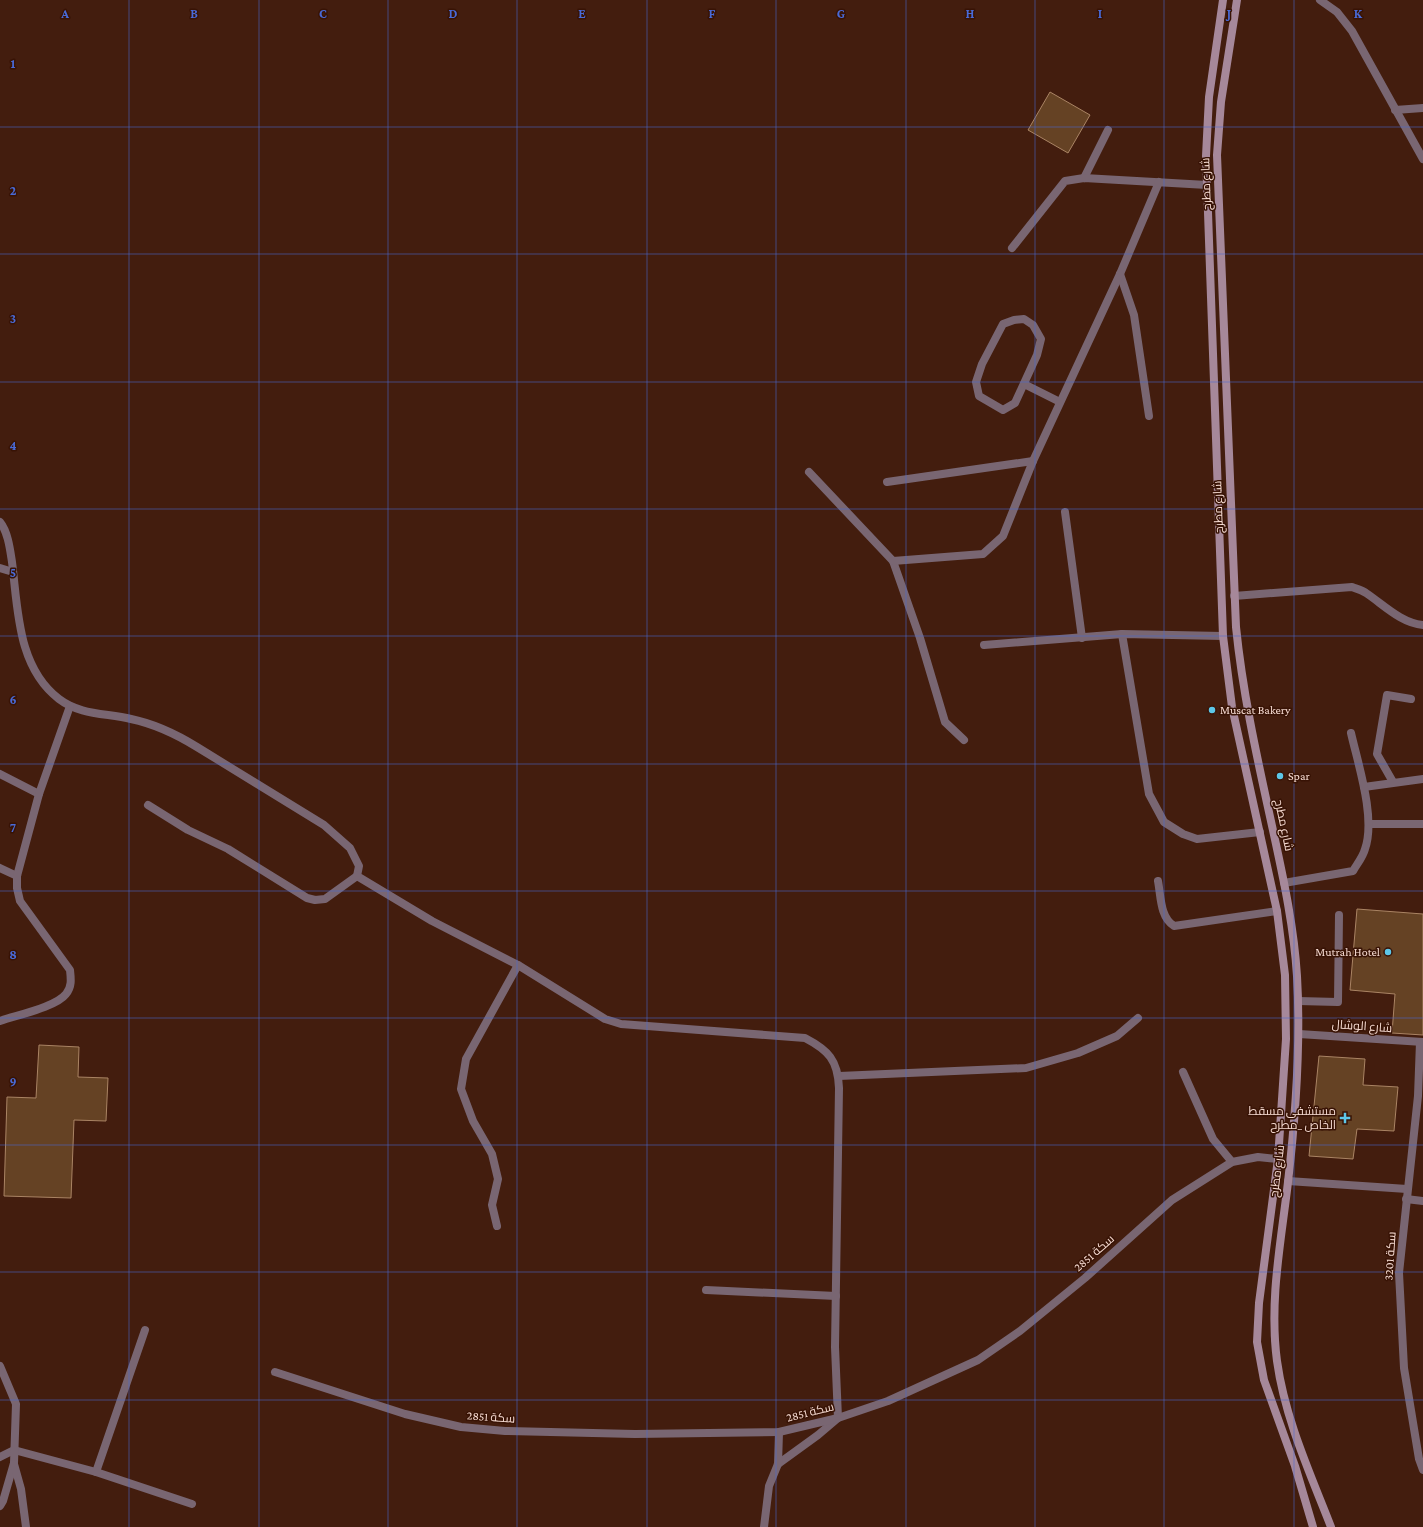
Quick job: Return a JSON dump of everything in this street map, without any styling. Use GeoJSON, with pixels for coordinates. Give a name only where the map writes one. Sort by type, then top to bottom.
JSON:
{"type":"FeatureCollection","features":[{"type":"Feature","properties":{"kind":"main road","name":"شارع مطرح"},"geometry":{"type":"LineString","coordinates":[[1223,0],[1209,97],[1206,141],[1223,636],[1232,707],[1277,911],[1285,975],[1286,1039],[1278,1159],[1259,1303],[1257,1342],[1264,1380],[1295,1466],[1313,1527]]}},
{"type":"Feature","properties":{"kind":"main road","name":"شارع مطرح"},"geometry":{"type":"LineString","coordinates":[[1237,0],[1221,102],[1217,156],[1236,634],[1244,689],[1284,883],[1294,942],[1299,1034],[1297,1100],[1274,1294],[1274,1316],[1277,1361],[1284,1398],[1292,1426],[1331,1527]]}},
{"type":"Feature","properties":{"kind":"street"},"geometry":{"type":"LineString","coordinates":[[1320,0],[1337,12],[1352,31],[1423,159]]}},
{"type":"Feature","properties":{"kind":"street"},"geometry":{"type":"LineString","coordinates":[[1396,110],[1423,108]]}},
{"type":"Feature","properties":{"kind":"street"},"geometry":{"type":"LineString","coordinates":[[1084,178],[1108,130]]}},
{"type":"Feature","properties":{"kind":"street"},"geometry":{"type":"LineString","coordinates":[[1012,248],[1066,181],[1084,178],[1207,185]]}},
{"type":"Feature","properties":{"kind":"street"},"geometry":{"type":"LineString","coordinates":[[893,561],[983,554],[1003,536],[1033,461],[1120,274],[1159,182]]}},
{"type":"Feature","properties":{"kind":"street"},"geometry":{"type":"LineString","coordinates":[[1120,274],[1134,315],[1149,416]]}},
{"type":"Feature","properties":{"kind":"street"},"geometry":{"type":"LineString","coordinates":[[1024,319],[1033,325],[1041,338],[1037,355],[1024,384],[1015,403],[1003,410],[979,396],[976,382],[982,364],[1003,324],[1014,320],[1024,319]]}},
{"type":"Feature","properties":{"kind":"street"},"geometry":{"type":"LineString","coordinates":[[1024,384],[1060,402]]}},
{"type":"Feature","properties":{"kind":"street"},"geometry":{"type":"LineString","coordinates":[[887,482],[1033,461]]}},
{"type":"Feature","properties":{"kind":"street"},"geometry":{"type":"LineString","coordinates":[[809,472],[893,561],[920,638],[945,722],[964,740]]}},
{"type":"Feature","properties":{"kind":"street"},"geometry":{"type":"LineString","coordinates":[[1066,512],[1082,638]]}},
{"type":"Feature","properties":{"kind":"street"},"geometry":{"type":"LineString","coordinates":[[0,522],[3,525],[9,546],[23,642],[30,661],[41,680],[49,690],[70,706],[87,713],[130,719],[153,725],[176,734],[324,825],[350,848],[359,866],[357,876],[325,899],[315,900],[307,898],[228,849],[188,830],[148,805]]}},
{"type":"Feature","properties":{"kind":"street"},"geometry":{"type":"LineString","coordinates":[[0,568],[13,572]]}},
{"type":"Feature","properties":{"kind":"street"},"geometry":{"type":"LineString","coordinates":[[1234,596],[1352,587],[1365,592],[1399,617],[1414,624],[1423,624]]}},
{"type":"Feature","properties":{"kind":"street"},"geometry":{"type":"LineString","coordinates":[[984,645],[1122,634],[1223,636]]}},
{"type":"Feature","properties":{"kind":"street"},"geometry":{"type":"LineString","coordinates":[[1122,634],[1149,794],[1164,822],[1183,834],[1197,839],[1260,832]]}},
{"type":"Feature","properties":{"kind":"street"},"geometry":{"type":"LineString","coordinates":[[1393,782],[1377,754],[1387,695],[1411,700]]}},
{"type":"Feature","properties":{"kind":"street"},"geometry":{"type":"LineString","coordinates":[[0,1021],[59,1002],[67,993],[71,982],[70,970],[20,901],[17,888],[17,876],[39,794],[70,706]]}},
{"type":"Feature","properties":{"kind":"street"},"geometry":{"type":"LineString","coordinates":[[1284,883],[1353,871],[1365,849],[1369,824],[1364,787],[1351,733]]}},
{"type":"Feature","properties":{"kind":"street"},"geometry":{"type":"LineString","coordinates":[[0,774],[39,794]]}},
{"type":"Feature","properties":{"kind":"street"},"geometry":{"type":"LineString","coordinates":[[1364,787],[1423,779]]}},
{"type":"Feature","properties":{"kind":"street"},"geometry":{"type":"LineString","coordinates":[[1369,824],[1423,824]]}},
{"type":"Feature","properties":{"kind":"street"},"geometry":{"type":"LineString","coordinates":[[0,868],[17,876]]}},
{"type":"Feature","properties":{"kind":"street"},"geometry":{"type":"LineString","coordinates":[[357,876],[432,921],[518,965],[605,1020],[621,1024],[805,1038],[819,1045],[833,1058],[839,1076],[835,1347],[838,1418],[818,1435],[778,1464]]}},
{"type":"Feature","properties":{"kind":"street"},"geometry":{"type":"LineString","coordinates":[[1158,881],[1164,916],[1168,922],[1174,926],[1277,911]]}},
{"type":"Feature","properties":{"kind":"street"},"geometry":{"type":"LineString","coordinates":[[1298,1001],[1338,1002],[1339,915]]}},
{"type":"Feature","properties":{"kind":"street"},"geometry":{"type":"LineString","coordinates":[[497,1226],[492,1205],[498,1179],[492,1154],[473,1121],[461,1089],[466,1059],[518,965]]}},
{"type":"Feature","properties":{"kind":"street"},"geometry":{"type":"LineString","coordinates":[[839,1076],[1026,1068],[1078,1053],[1117,1036],[1138,1018]]}},
{"type":"Feature","properties":{"kind":"street","name":"شارع الوشال"},"geometry":{"type":"LineString","coordinates":[[1299,1034],[1422,1042]]}},
{"type":"Feature","properties":{"kind":"street","name":"سكة 3201"},"geometry":{"type":"LineString","coordinates":[[1422,1042],[1420,1097],[1407,1189],[1399,1274],[1404,1368],[1423,1470]]}},
{"type":"Feature","properties":{"kind":"street"},"geometry":{"type":"LineString","coordinates":[[1184,1072],[1213,1139],[1232,1162]]}},
{"type":"Feature","properties":{"kind":"street","name":"سكة 2851"},"geometry":{"type":"LineString","coordinates":[[275,1372],[405,1414],[461,1427],[505,1431],[635,1434],[779,1432],[838,1418],[888,1401],[978,1360],[1026,1326],[1085,1278],[1172,1200],[1232,1162],[1258,1157],[1278,1159]]}},
{"type":"Feature","properties":{"kind":"street"},"geometry":{"type":"LineString","coordinates":[[1288,1181],[1407,1189]]}},
{"type":"Feature","properties":{"kind":"street"},"geometry":{"type":"LineString","coordinates":[[1406,1199],[1423,1201]]}},
{"type":"Feature","properties":{"kind":"street"},"geometry":{"type":"LineString","coordinates":[[706,1290],[836,1296]]}},
{"type":"Feature","properties":{"kind":"street"},"geometry":{"type":"LineString","coordinates":[[96,1472],[145,1330]]}},
{"type":"Feature","properties":{"kind":"street"},"geometry":{"type":"LineString","coordinates":[[0,1366],[3,1382],[16,1404],[14,1463],[21,1489],[26,1527]]}},
{"type":"Feature","properties":{"kind":"street"},"geometry":{"type":"LineString","coordinates":[[764,1527],[768,1486],[778,1464],[779,1432]]}},
{"type":"Feature","properties":{"kind":"street"},"geometry":{"type":"LineString","coordinates":[[0,1457],[14,1450],[96,1472],[192,1504]]}},
{"type":"Feature","properties":{"kind":"street"},"geometry":{"type":"LineString","coordinates":[[0,1506],[3,1501],[14,1463]]}},
{"type":"Feature","properties":{"kind":"building"},"geometry":{"type":"Polygon","coordinates":[[[1050,92],[1090,115],[1068,153],[1028,130],[1050,92]]]}},
{"type":"Feature","properties":{"kind":"building","name":"Mutrah Hotel"},"geometry":{"type":"Polygon","coordinates":[[[1357,909],[1423,914],[1423,1035],[1392,1033],[1395,994],[1350,990],[1357,909]]]}},
{"type":"Feature","properties":{"kind":"building"},"geometry":{"type":"Polygon","coordinates":[[[39,1045],[79,1047],[78,1077],[108,1078],[106,1121],[74,1120],[71,1198],[4,1196],[7,1097],[36,1098],[39,1045]]]}},
{"type":"Feature","properties":{"kind":"building"},"geometry":{"type":"Polygon","coordinates":[[[1319,1056],[1365,1059],[1363,1085],[1398,1087],[1394,1131],[1357,1129],[1353,1159],[1309,1156],[1319,1056]]]}},
{"type":"Feature","properties":{"kind":"place","name":"Muscat Bakery"},"geometry":{"type":"Point","coordinates":[1212,710]}},
{"type":"Feature","properties":{"kind":"place","name":"Spar"},"geometry":{"type":"Point","coordinates":[1280,776]}},
{"type":"Feature","properties":{"kind":"place","name":"Mutrah Hotel"},"geometry":{"type":"Point","coordinates":[1388,952]}},
{"type":"Feature","properties":{"kind":"place","name":"مستشفى مسقط الخاص _مطرح"},"geometry":{"type":"Point","coordinates":[1345,1118]}}]}
